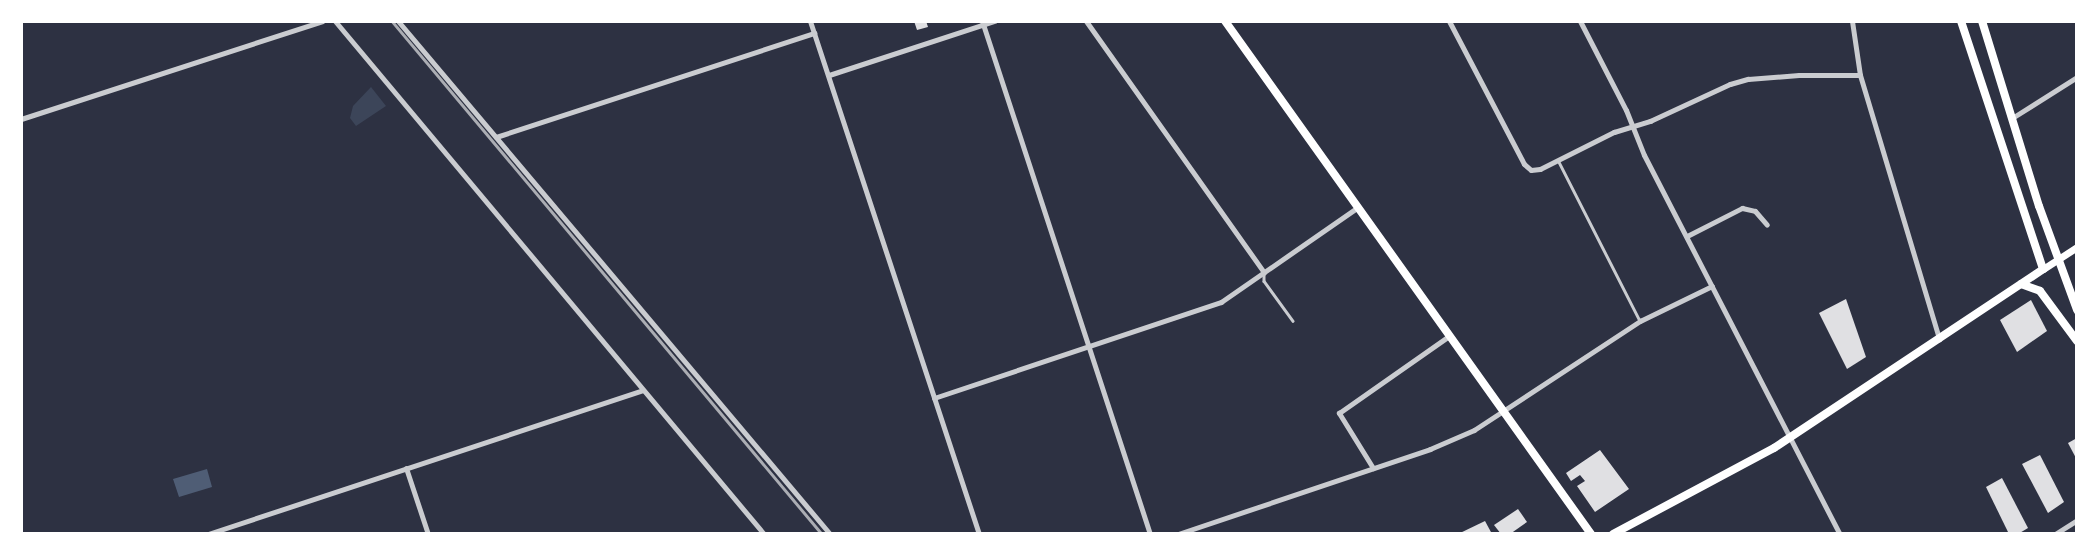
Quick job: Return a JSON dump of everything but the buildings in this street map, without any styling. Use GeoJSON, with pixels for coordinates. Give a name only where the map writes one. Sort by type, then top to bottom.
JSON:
{"type":"FeatureCollection","features":[{"type":"Feature","properties":{"kind":"main road"},"geometry":{"type":"LineString","coordinates":[[1225,21],[1591,534]]}},
{"type":"Feature","properties":{"kind":"main road"},"geometry":{"type":"LineString","coordinates":[[1961,21],[2043,269]]}},
{"type":"Feature","properties":{"kind":"main road"},"geometry":{"type":"LineString","coordinates":[[1982,21],[2058,259],[2077,310]]}},
{"type":"Feature","properties":{"kind":"main road"},"geometry":{"type":"LineString","coordinates":[[1613,534],[1789,438],[2077,247]]}},
{"type":"Feature","properties":{"kind":"main road"},"geometry":{"type":"LineString","coordinates":[[2021,284],[2040,291],[2077,341]]}},
{"type":"Feature","properties":{"kind":"street"},"geometry":{"type":"LineString","coordinates":[[21,119],[322,21]]}},
{"type":"Feature","properties":{"kind":"street"},"geometry":{"type":"LineString","coordinates":[[335,21],[764,534]]}},
{"type":"Feature","properties":{"kind":"street"},"geometry":{"type":"LineString","coordinates":[[398,21],[830,534]]}},
{"type":"Feature","properties":{"kind":"street"},"geometry":{"type":"LineString","coordinates":[[810,21],[979,534]]}},
{"type":"Feature","properties":{"kind":"street"},"geometry":{"type":"LineString","coordinates":[[829,75],[994,21]]}},
{"type":"Feature","properties":{"kind":"street"},"geometry":{"type":"LineString","coordinates":[[1086,21],[1264,272]]}},
{"type":"Feature","properties":{"kind":"street"},"geometry":{"type":"LineString","coordinates":[[1448,21],[1524,164],[1531,170],[1558,160],[1614,132],[1633,127],[1748,79],[1860,75]]}},
{"type":"Feature","properties":{"kind":"street"},"geometry":{"type":"LineString","coordinates":[[1580,21],[1633,127],[1644,155],[1840,534]]}},
{"type":"Feature","properties":{"kind":"street"},"geometry":{"type":"LineString","coordinates":[[1852,21],[1860,75],[1939,339]]}},
{"type":"Feature","properties":{"kind":"street"},"geometry":{"type":"LineString","coordinates":[[983,23],[1150,534]]}},
{"type":"Feature","properties":{"kind":"street"},"geometry":{"type":"LineString","coordinates":[[496,137],[814,33]]}},
{"type":"Feature","properties":{"kind":"street"},"geometry":{"type":"LineString","coordinates":[[2012,118],[2077,77]]}},
{"type":"Feature","properties":{"kind":"street"},"geometry":{"type":"LineString","coordinates":[[934,398],[1221,302],[1358,207]]}},
{"type":"Feature","properties":{"kind":"street"},"geometry":{"type":"LineString","coordinates":[[1686,236],[1742,208],[1755,211],[1767,225]]}},
{"type":"Feature","properties":{"kind":"street"},"geometry":{"type":"LineString","coordinates":[[1178,534],[1441,444],[1488,424],[1640,321],[1712,286]]}},
{"type":"Feature","properties":{"kind":"street"},"geometry":{"type":"LineString","coordinates":[[1373,468],[1339,413],[1449,336]]}},
{"type":"Feature","properties":{"kind":"street"},"geometry":{"type":"LineString","coordinates":[[208,534],[643,390]]}},
{"type":"Feature","properties":{"kind":"street"},"geometry":{"type":"LineString","coordinates":[[406,468],[428,534]]}},
{"type":"Feature","properties":{"kind":"street"},"geometry":{"type":"LineString","coordinates":[[2055,534],[2077,520]]}},
{"type":"Feature","properties":{"kind":"lane"},"geometry":{"type":"LineString","coordinates":[[1558,160],[1640,321]]}},
{"type":"Feature","properties":{"kind":"lane"},"geometry":{"type":"LineString","coordinates":[[1264,272],[1264,281],[1293,321]]}},
{"type":"Feature","properties":{"kind":"shaded area"},"geometry":{"type":"Polygon","coordinates":[[[371,87],[386,106],[356,126],[350,118],[353,106],[371,87]]]}},
{"type":"Feature","properties":{"kind":"shaded area"},"geometry":{"type":"Polygon","coordinates":[[[207,469],[212,487],[179,497],[173,479],[207,469]]]}},
{"type":"Feature","properties":{"kind":"railway"},"geometry":{"type":"LineString","coordinates":[[392,21],[822,534]]}}]}
